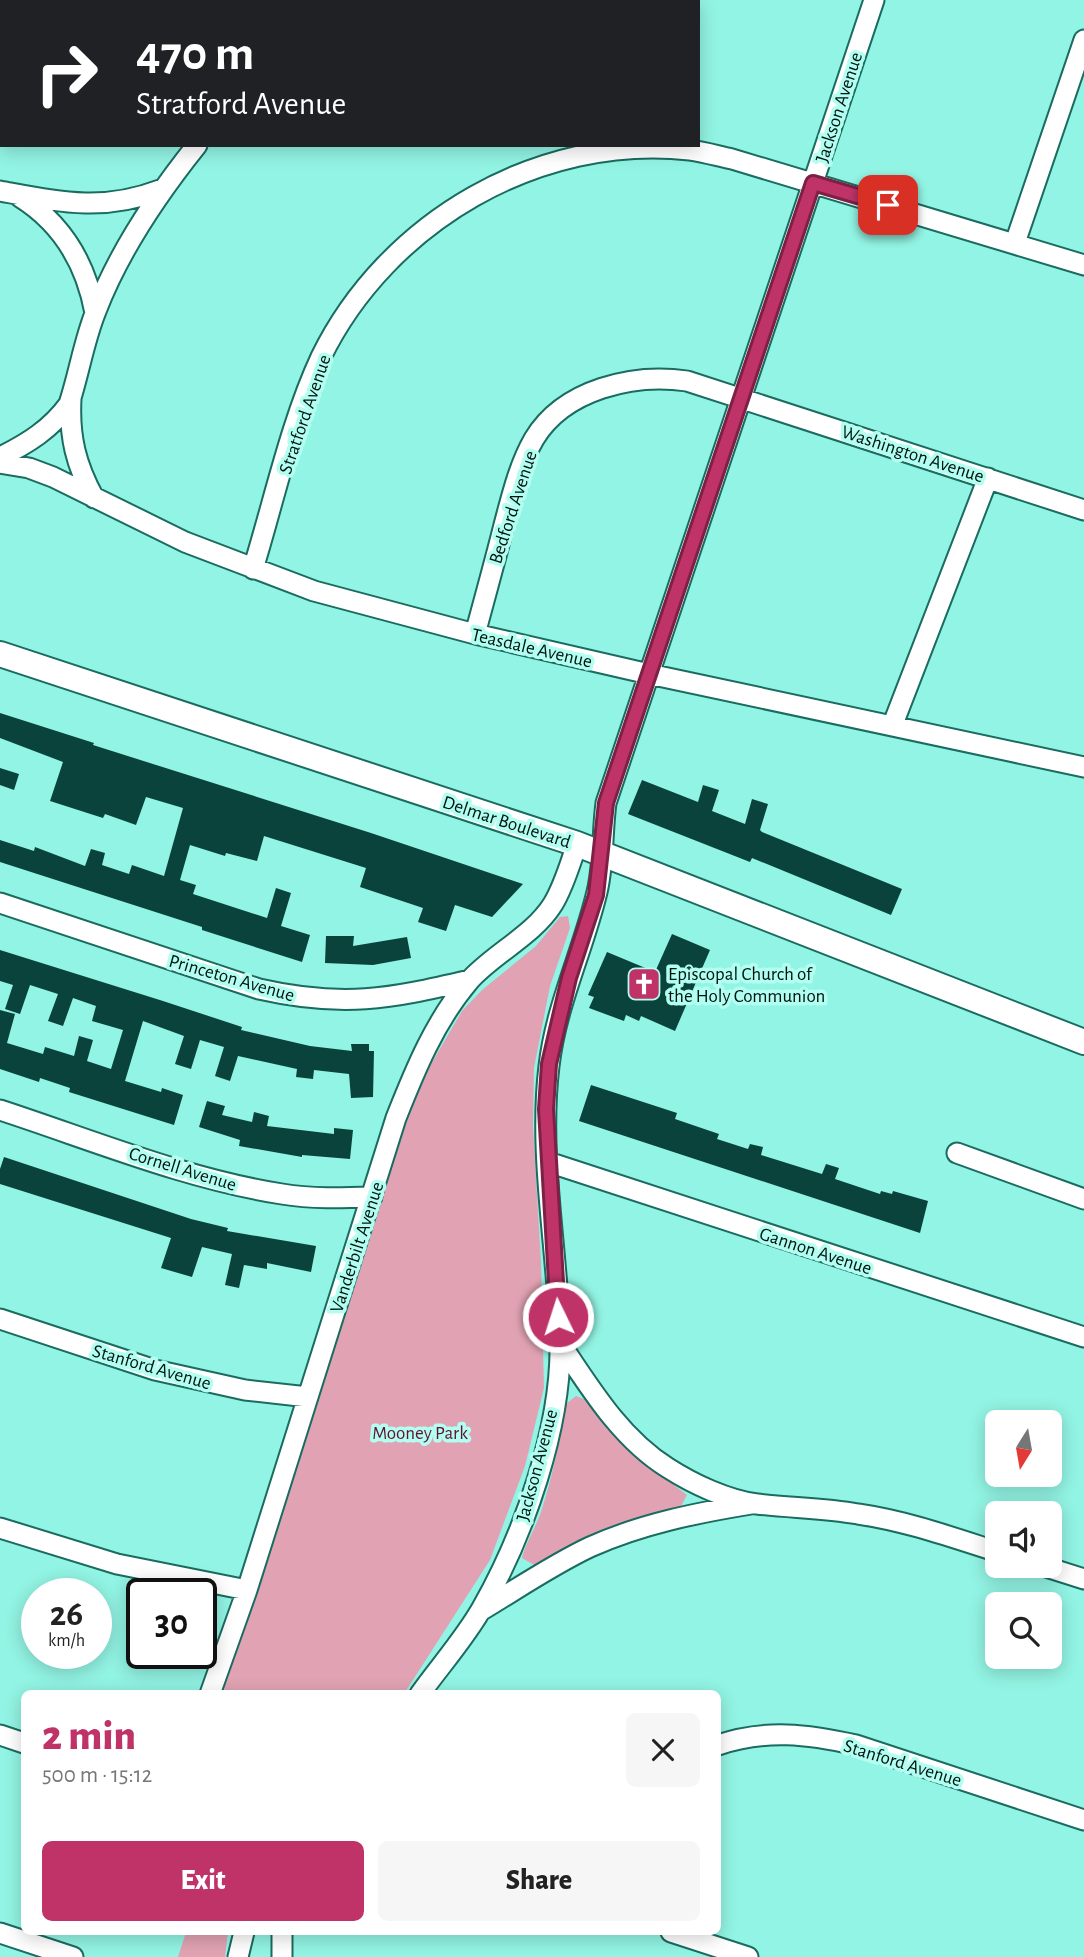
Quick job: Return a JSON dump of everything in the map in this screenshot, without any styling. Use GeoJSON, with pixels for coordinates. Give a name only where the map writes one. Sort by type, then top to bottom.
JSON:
{"type":"FeatureCollection","features":[{"type":"Feature","properties":{"kind":"main road","name":"Delmar Boulevard"},"geometry":{"type":"LineString","coordinates":[[0,654],[578,844],[1084,1042]]}},
{"type":"Feature","properties":{"kind":"street","name":"Jackson Avenue"},"geometry":{"type":"LineString","coordinates":[[423,1690],[481,1610],[512,1548],[533,1493],[548,1438],[560,1343],[548,1162],[546,1109],[549,1064],[569,978],[596,895],[606,803],[874,0]]}},
{"type":"Feature","properties":{"kind":"street"},"geometry":{"type":"LineString","coordinates":[[1015,243],[1079,67],[1084,40]]}},
{"type":"Feature","properties":{"kind":"street"},"geometry":{"type":"LineString","coordinates":[[94,498],[74,453],[70,433],[71,400],[95,313],[108,283],[160,190],[195,147]]}},
{"type":"Feature","properties":{"kind":"street","name":"Stratford Avenue"},"geometry":{"type":"LineString","coordinates":[[253,569],[303,402],[341,321],[366,286],[401,248],[449,212],[502,180],[556,162],[614,151],[691,150],[732,159],[1084,265]]}},
{"type":"Feature","properties":{"kind":"street"},"geometry":{"type":"LineString","coordinates":[[7,192],[82,204],[110,204],[131,201],[160,190]]}},
{"type":"Feature","properties":{"kind":"street"},"geometry":{"type":"LineString","coordinates":[[7,192],[32,204],[68,241],[82,267],[95,313]]}},
{"type":"Feature","properties":{"kind":"street","name":"Bedford Avenue"},"geometry":{"type":"LineString","coordinates":[[475,634],[521,466],[536,436],[557,414],[581,397],[633,379],[661,377],[687,381],[741,397]]}},
{"type":"Feature","properties":{"kind":"street","name":"Washington Avenue"},"geometry":{"type":"LineString","coordinates":[[741,397],[1084,510]]}},
{"type":"Feature","properties":{"kind":"street"},"geometry":{"type":"LineString","coordinates":[[0,457],[41,433],[60,417],[71,400]]}},
{"type":"Feature","properties":{"kind":"street","name":"Teasdale Avenue"},"geometry":{"type":"LineString","coordinates":[[0,463],[29,468],[153,527],[314,591],[475,634],[649,674],[893,724],[1084,767]]}},
{"type":"Feature","properties":{"kind":"street"},"geometry":{"type":"LineString","coordinates":[[893,724],[988,478]]}},
{"type":"Feature","properties":{"kind":"street","name":"Vanderbilt Avenue"},"geometry":{"type":"LineString","coordinates":[[211,1690],[247,1590],[415,1068],[438,1025],[470,980],[534,925],[552,905],[578,844]]}},
{"type":"Feature","properties":{"kind":"street","name":"Princeton Avenue"},"geometry":{"type":"LineString","coordinates":[[0,903],[259,989],[296,997],[343,1002],[397,997],[470,980]]}},
{"type":"Feature","properties":{"kind":"street","name":"Cornell Avenue"},"geometry":{"type":"LineString","coordinates":[[0,1111],[245,1187],[315,1198],[372,1197]]}},
{"type":"Feature","properties":{"kind":"street"},"geometry":{"type":"LineString","coordinates":[[957,1153],[1084,1199]]}},
{"type":"Feature","properties":{"kind":"street","name":"Gannon Avenue"},"geometry":{"type":"LineString","coordinates":[[548,1162],[1084,1337]]}},
{"type":"Feature","properties":{"kind":"street","name":"Stanford Avenue"},"geometry":{"type":"LineString","coordinates":[[0,1319],[177,1375],[245,1390],[308,1397]]}},
{"type":"Feature","properties":{"kind":"street"},"geometry":{"type":"LineString","coordinates":[[560,1343],[599,1402],[637,1443],[666,1468],[703,1487],[754,1503],[811,1507],[904,1522],[985,1548]]}},
{"type":"Feature","properties":{"kind":"street"},"geometry":{"type":"LineString","coordinates":[[481,1610],[564,1561],[620,1535],[684,1516],[754,1503]]}},
{"type":"Feature","properties":{"kind":"street"},"geometry":{"type":"LineString","coordinates":[[0,1528],[117,1564],[247,1590]]}},
{"type":"Feature","properties":{"kind":"street"},"geometry":{"type":"LineString","coordinates":[[1062,1572],[1084,1580]]}},
{"type":"Feature","properties":{"kind":"street","name":"Stanford Avenue"},"geometry":{"type":"LineString","coordinates":[[721,1744],[740,1737],[781,1733],[823,1738],[856,1745],[1084,1820]]}},
{"type":"Feature","properties":{"kind":"street"},"geometry":{"type":"LineString","coordinates":[[0,1735],[21,1742]]}},
{"type":"Feature","properties":{"kind":"street"},"geometry":{"type":"LineString","coordinates":[[0,1933],[73,1957]]}},
{"type":"Feature","properties":{"kind":"street"},"geometry":{"type":"LineString","coordinates":[[239,1957],[243,1935]]}},
{"type":"Feature","properties":{"kind":"street"},"geometry":{"type":"LineString","coordinates":[[282,1935],[282,1957]]}},
{"type":"Feature","properties":{"kind":"street"},"geometry":{"type":"LineString","coordinates":[[680,1935],[748,1957]]}},
{"type":"Feature","properties":{"kind":"green space","name":"Mooney Park"},"geometry":{"type":"Polygon","coordinates":[[[568,916],[570,928],[550,986],[534,1068],[533,1125],[541,1263],[544,1388],[525,1466],[490,1560],[407,1690],[220,1690],[409,1112],[431,1064],[462,1011],[482,990],[536,946],[560,917],[568,916]]]}},
{"type":"Feature","properties":{"kind":"green space"},"geometry":{"type":"Polygon","coordinates":[[[576,1396],[584,1399],[637,1457],[687,1495],[680,1508],[633,1520],[536,1566],[522,1558],[545,1499],[566,1404],[576,1396]]]}},
{"type":"Feature","properties":{"kind":"green space"},"geometry":{"type":"Polygon","coordinates":[[[185,1935],[228,1935],[225,1957],[178,1957],[185,1935]]]}},
{"type":"Feature","properties":{"kind":"building"},"geometry":{"type":"Polygon","coordinates":[[[0,713],[523,884],[492,917],[455,905],[446,931],[418,922],[423,908],[360,887],[366,868],[264,836],[257,861],[226,853],[225,856],[190,845],[180,880],[196,885],[193,894],[267,918],[276,888],[291,893],[281,926],[310,935],[302,962],[202,930],[202,927],[0,862],[0,840],[34,851],[35,847],[85,866],[91,849],[105,853],[102,865],[129,874],[132,865],[164,876],[183,808],[146,797],[136,825],[105,814],[103,818],[50,801],[63,762],[0,738],[0,713]]]}},
{"type":"Feature","properties":{"kind":"building"},"geometry":{"type":"Polygon","coordinates":[[[0,768],[19,774],[14,790],[0,785],[0,768]]]}},
{"type":"Feature","properties":{"kind":"building"},"geometry":{"type":"Polygon","coordinates":[[[642,780],[698,802],[703,785],[719,790],[712,811],[745,824],[752,799],[768,804],[760,830],[762,832],[902,889],[891,915],[752,858],[750,862],[628,814],[642,780]]]}},
{"type":"Feature","properties":{"kind":"building","name":"Episcopal Church of the Holy Communion"},"geometry":{"type":"Polygon","coordinates":[[[672,934],[710,950],[675,1031],[641,1016],[639,1021],[626,1015],[624,1021],[589,1008],[594,997],[588,995],[607,952],[655,972],[672,934]]]}},
{"type":"Feature","properties":{"kind":"building"},"geometry":{"type":"Polygon","coordinates":[[[326,936],[354,936],[353,946],[407,937],[411,958],[373,965],[325,963],[326,936]]]}},
{"type":"Feature","properties":{"kind":"building"},"geometry":{"type":"Polygon","coordinates":[[[0,950],[242,1027],[241,1030],[310,1046],[352,1051],[351,1044],[369,1044],[369,1051],[374,1051],[373,1097],[351,1098],[349,1074],[314,1070],[313,1079],[296,1077],[297,1069],[238,1056],[230,1081],[215,1076],[224,1047],[200,1040],[191,1069],[175,1064],[184,1036],[143,1021],[125,1081],[161,1092],[162,1088],[183,1095],[174,1125],[69,1092],[70,1088],[40,1078],[39,1082],[0,1069],[0,1010],[15,1014],[7,1043],[43,1054],[45,1047],[74,1056],[79,1036],[93,1040],[87,1061],[111,1069],[123,1030],[92,1021],[96,1006],[73,998],[63,1026],[48,1021],[58,994],[30,985],[20,1014],[5,1009],[13,985],[0,981],[0,950]]]}},
{"type":"Feature","properties":{"kind":"building"},"geometry":{"type":"Polygon","coordinates":[[[591,1085],[677,1113],[675,1119],[719,1134],[717,1139],[748,1149],[750,1144],[763,1147],[761,1155],[822,1174],[826,1164],[839,1168],[835,1179],[880,1194],[881,1191],[892,1194],[893,1191],[928,1201],[920,1233],[579,1121],[591,1085]]]}},
{"type":"Feature","properties":{"kind":"building"},"geometry":{"type":"Polygon","coordinates":[[[207,1101],[225,1106],[222,1115],[252,1122],[254,1112],[269,1116],[267,1126],[334,1134],[334,1128],[353,1130],[350,1159],[302,1157],[239,1146],[240,1140],[199,1127],[207,1101]]]}},
{"type":"Feature","properties":{"kind":"building"},"geometry":{"type":"Polygon","coordinates":[[[4,1157],[191,1219],[228,1228],[227,1231],[316,1246],[311,1272],[267,1263],[267,1269],[244,1265],[239,1288],[225,1285],[232,1254],[202,1247],[192,1277],[161,1268],[171,1238],[0,1184],[0,1169],[4,1157]]]}},
{"type":"Feature","properties":{"kind":"place","name":"Episcopal Church of the Holy Communion"},"geometry":{"type":"Point","coordinates":[644,984]}},
{"type":"Feature","properties":{"kind":"route"},"geometry":{"type":"LineString","coordinates":[[558,1317],[546,1109],[549,1064],[569,978],[596,895],[606,803],[813,183],[888,205]]}}]}
